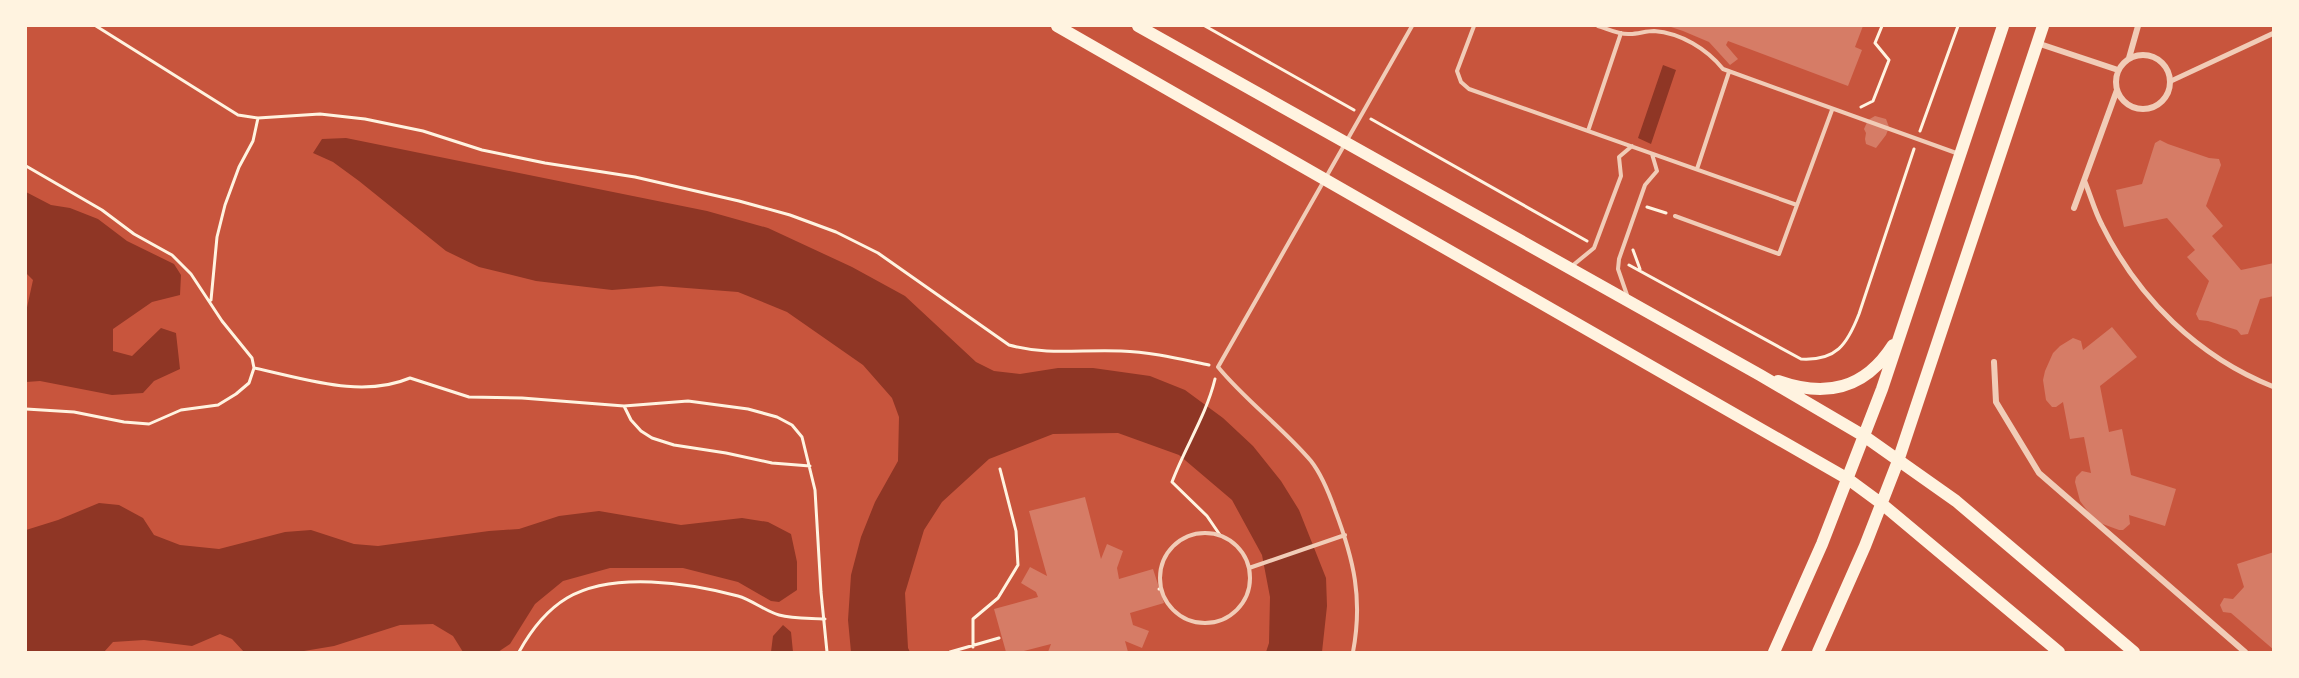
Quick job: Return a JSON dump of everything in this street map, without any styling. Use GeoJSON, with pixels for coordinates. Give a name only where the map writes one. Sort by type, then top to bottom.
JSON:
{"type":"FeatureCollection","features":[{"type":"Feature","properties":{"kind":"main road"},"geometry":{"type":"LineString","coordinates":[[1057,26],[1848,478],[2059,652]]}},
{"type":"Feature","properties":{"kind":"main road"},"geometry":{"type":"LineString","coordinates":[[1138,26],[1760,375],[1864,436],[1956,501],[2134,652]]}},
{"type":"Feature","properties":{"kind":"main road"},"geometry":{"type":"LineString","coordinates":[[1774,652],[1864,436],[1903,329],[2003,26]]}},
{"type":"Feature","properties":{"kind":"main road"},"geometry":{"type":"LineString","coordinates":[[1818,652],[1882,504],[1898,461],[2043,26]]}},
{"type":"Feature","properties":{"kind":"main road"},"geometry":{"type":"LineString","coordinates":[[1760,375],[1785,384],[1806,387],[1828,389],[1847,386],[1862,379],[1875,368],[1903,329]]}},
{"type":"Feature","properties":{"kind":"street"},"geometry":{"type":"LineString","coordinates":[[2129,58],[2147,55],[2156,57],[2169,72],[2170,81],[2166,97],[2152,108],[2143,109],[2127,104],[2117,90],[2115,80],[2118,70],[2129,58],[2138,26]]}},
{"type":"Feature","properties":{"kind":"street"},"geometry":{"type":"LineString","coordinates":[[2170,81],[2274,33]]}},
{"type":"Feature","properties":{"kind":"street"},"geometry":{"type":"LineString","coordinates":[[2037,43],[2118,70]]}},
{"type":"Feature","properties":{"kind":"street"},"geometry":{"type":"LineString","coordinates":[[2074,208],[2117,90]]}},
{"type":"Feature","properties":{"kind":"street"},"geometry":{"type":"LineString","coordinates":[[2085,182],[2101,224],[2123,263],[2150,299],[2182,331],[2218,358],[2274,387]]}},
{"type":"Feature","properties":{"kind":"street"},"geometry":{"type":"LineString","coordinates":[[1994,362],[1996,402],[2039,473],[2245,652]]}},
{"type":"Feature","properties":{"kind":"lane"},"geometry":{"type":"LineString","coordinates":[[1353,652],[1358,595],[1353,563],[1345,535],[1328,490],[1313,463],[1287,435],[1242,395],[1218,367],[1412,26]]}},
{"type":"Feature","properties":{"kind":"lane"},"geometry":{"type":"LineString","coordinates":[[1474,26],[1457,71],[1461,82],[1469,89],[1797,205]]}},
{"type":"Feature","properties":{"kind":"lane"},"geometry":{"type":"LineString","coordinates":[[1598,26],[1629,34],[1654,31],[1692,43],[1707,52],[1723,69],[1730,72],[1960,155]]}},
{"type":"Feature","properties":{"kind":"lane"},"geometry":{"type":"LineString","coordinates":[[1588,131],[1621,33]]}},
{"type":"Feature","properties":{"kind":"lane"},"geometry":{"type":"LineString","coordinates":[[1697,169],[1730,72]]}},
{"type":"Feature","properties":{"kind":"lane"},"geometry":{"type":"LineString","coordinates":[[1675,216],[1779,254],[1832,110]]}},
{"type":"Feature","properties":{"kind":"lane"},"geometry":{"type":"LineString","coordinates":[[1569,269],[1594,248],[1621,176],[1619,157],[1632,146]]}},
{"type":"Feature","properties":{"kind":"lane"},"geometry":{"type":"LineString","coordinates":[[1629,302],[1618,269],[1619,259],[1645,185],[1657,171],[1652,153]]}},
{"type":"Feature","properties":{"kind":"lane"},"geometry":{"type":"LineString","coordinates":[[1199,533],[1220,535],[1233,542],[1242,552],[1249,568],[1250,581],[1246,596],[1237,609],[1225,618],[1209,623],[1194,622],[1179,615],[1168,604],[1160,589],[1159,576],[1168,550],[1179,540],[1199,533]]}},
{"type":"Feature","properties":{"kind":"lane"},"geometry":{"type":"LineString","coordinates":[[1249,568],[1345,535]]}},
{"type":"Feature","properties":{"kind":"path"},"geometry":{"type":"LineString","coordinates":[[96,26],[238,115],[258,118],[320,114],[364,119],[423,131],[482,150],[545,163],[635,177],[739,201],[790,215],[836,232],[878,253],[1009,345],[1034,352],[1121,351],[1162,355],[1218,367],[1209,403],[1172,482],[1207,516],[1220,535]]}},
{"type":"Feature","properties":{"kind":"path"},"geometry":{"type":"LineString","coordinates":[[1846,115],[1873,101],[1888,60],[1875,43],[1882,26]]}},
{"type":"Feature","properties":{"kind":"path"},"geometry":{"type":"LineString","coordinates":[[211,302],[212,271],[220,227],[239,167],[253,141],[258,118]]}},
{"type":"Feature","properties":{"kind":"path"},"geometry":{"type":"LineString","coordinates":[[26,166],[102,210],[134,234],[172,255],[191,274],[222,321],[252,358],[254,368],[249,383],[218,405],[181,410],[149,424],[124,422],[74,412],[26,409]]}},
{"type":"Feature","properties":{"kind":"path"},"geometry":{"type":"LineString","coordinates":[[1645,206],[1675,216]]}},
{"type":"Feature","properties":{"kind":"path"},"geometry":{"type":"LineString","coordinates":[[254,368],[330,385],[397,384],[410,378],[469,397],[522,398],[624,406],[688,401],[748,409],[777,417],[792,425],[802,437],[810,466],[815,490],[827,652]]}},
{"type":"Feature","properties":{"kind":"path"},"geometry":{"type":"LineString","coordinates":[[624,406],[641,431],[652,438],[674,445],[772,463],[810,466]]}},
{"type":"Feature","properties":{"kind":"path"},"geometry":{"type":"LineString","coordinates":[[973,647],[973,619],[998,598],[1018,565],[1016,531],[1000,469]]}},
{"type":"Feature","properties":{"kind":"path"},"geometry":{"type":"LineString","coordinates":[[519,652],[549,612],[567,598],[591,588],[615,583],[646,582],[685,586],[741,597],[781,616],[825,619]]}},
{"type":"Feature","properties":{"kind":"path"},"geometry":{"type":"LineString","coordinates":[[950,652],[999,638]]}},
{"type":"Feature","properties":{"kind":"shaded area"},"geometry":{"type":"Polygon","coordinates":[[[1663,65],[1676,70],[1651,144],[1638,138],[1663,65]]]}},
{"type":"Feature","properties":{"kind":"shaded area"},"geometry":{"type":"Polygon","coordinates":[[[346,138],[707,211],[768,228],[852,267],[905,296],[976,362],[994,371],[1020,374],[1058,368],[1093,368],[1150,376],[1185,390],[1223,418],[1253,446],[1281,481],[1299,510],[1326,578],[1327,606],[1322,652],[1266,652],[1269,643],[1270,597],[1262,555],[1232,500],[1179,455],[1118,433],[1053,434],[989,459],[942,502],[924,530],[905,593],[910,652],[851,652],[848,620],[851,575],[861,537],[875,502],[898,461],[899,417],[892,398],[863,365],[787,312],[738,292],[661,286],[612,290],[536,281],[479,267],[446,251],[359,181],[333,162],[313,153],[322,139],[346,138]]]}},
{"type":"Feature","properties":{"kind":"shaded area"},"geometry":{"type":"Polygon","coordinates":[[[26,192],[51,205],[70,208],[98,219],[127,241],[174,264],[181,275],[180,295],[152,302],[113,329],[113,351],[132,356],[161,328],[176,333],[180,369],[154,381],[143,393],[112,395],[40,381],[26,382],[26,312],[33,280],[26,273],[26,192]]]}},
{"type":"Feature","properties":{"kind":"shaded area"},"geometry":{"type":"Polygon","coordinates":[[[99,503],[119,505],[143,518],[154,535],[180,545],[219,549],[285,532],[311,530],[354,544],[378,546],[519,529],[559,516],[599,511],[681,525],[742,518],[768,522],[791,534],[797,562],[797,590],[779,602],[771,601],[738,582],[683,568],[610,568],[563,581],[535,604],[510,644],[498,652],[463,652],[453,636],[433,624],[400,625],[334,646],[298,652],[244,652],[232,639],[220,634],[192,646],[144,640],[113,642],[104,652],[26,652],[26,530],[99,503]]]}},
{"type":"Feature","properties":{"kind":"shaded area"},"geometry":{"type":"Polygon","coordinates":[[[783,625],[791,632],[793,652],[771,652],[773,636],[783,625]]]}},
{"type":"Feature","properties":{"kind":"building"},"geometry":{"type":"Polygon","coordinates":[[[1668,26],[1863,26],[1855,47],[1862,50],[1848,86],[1728,41],[1726,45],[1738,59],[1730,65],[1709,42],[1668,26]]]}},
{"type":"Feature","properties":{"kind":"building"},"geometry":{"type":"Polygon","coordinates":[[[1875,116],[1886,119],[1889,127],[1876,148],[1866,144],[1864,129],[1868,120],[1875,116]]]}},
{"type":"Feature","properties":{"kind":"building"},"geometry":{"type":"Polygon","coordinates":[[[2160,140],[2209,158],[2219,159],[2221,165],[2206,206],[2223,226],[2212,236],[2241,270],[2274,263],[2274,296],[2260,299],[2248,334],[2241,335],[2237,330],[2199,320],[2196,314],[2209,281],[2187,257],[2195,250],[2167,218],[2124,227],[2116,190],[2142,184],[2155,143],[2160,140]]]}},
{"type":"Feature","properties":{"kind":"building"},"geometry":{"type":"Polygon","coordinates":[[[2112,327],[2137,357],[2100,386],[2109,432],[2122,429],[2131,475],[2176,489],[2165,526],[2129,515],[2130,524],[2123,530],[2119,530],[2100,523],[2092,517],[2080,501],[2075,482],[2076,477],[2082,471],[2091,473],[2084,437],[2070,439],[2063,402],[2052,407],[2046,400],[2043,380],[2053,353],[2073,338],[2081,341],[2083,350],[2112,327]]]}},
{"type":"Feature","properties":{"kind":"building"},"geometry":{"type":"Polygon","coordinates":[[[1085,497],[1101,559],[1107,544],[1123,551],[1117,568],[1119,579],[1153,569],[1164,603],[1130,613],[1133,625],[1149,631],[1142,648],[1125,641],[1128,652],[1048,652],[1051,644],[1020,652],[1006,652],[994,609],[1038,597],[1036,592],[1021,583],[1030,567],[1047,576],[1029,511],[1085,497]]]}},
{"type":"Feature","properties":{"kind":"building"},"geometry":{"type":"Polygon","coordinates":[[[2274,552],[2274,650],[2231,613],[2223,612],[2220,605],[2224,598],[2233,599],[2244,587],[2237,564],[2274,552]]]}}]}
